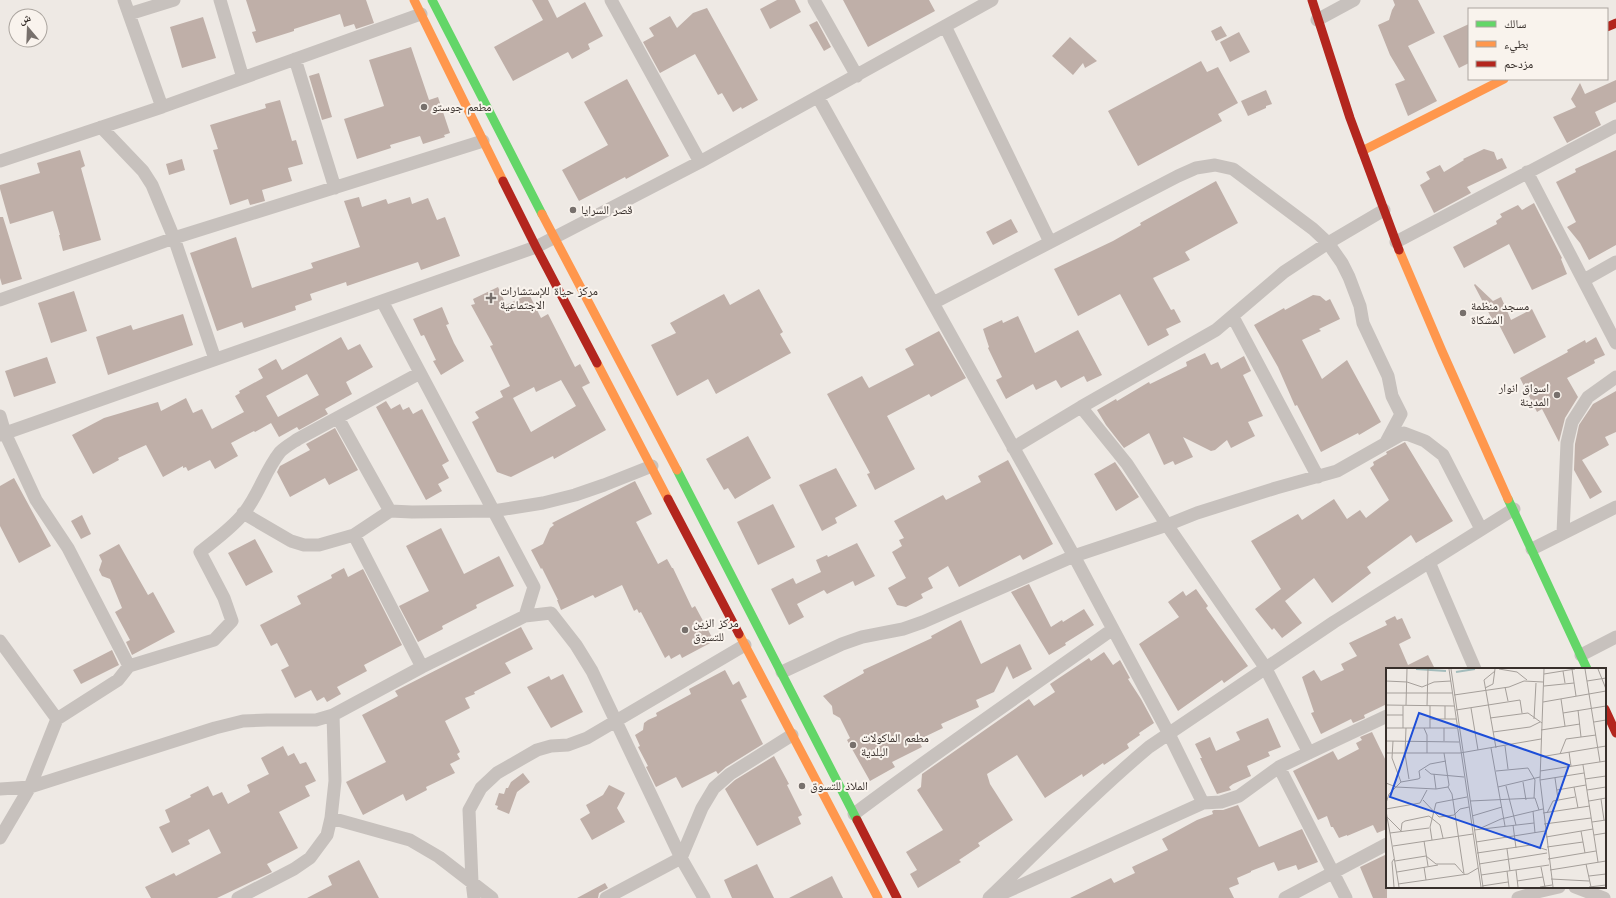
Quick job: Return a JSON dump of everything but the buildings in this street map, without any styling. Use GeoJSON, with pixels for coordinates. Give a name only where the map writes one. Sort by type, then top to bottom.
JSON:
{"type":"FeatureCollection","features":[{"type":"Feature","properties":{"kind":"street"},"geometry":{"type":"LineString","coordinates":[[124,0],[162,106]]}},
{"type":"Feature","properties":{"kind":"street"},"geometry":{"type":"LineString","coordinates":[[129,14],[174,0]]}},
{"type":"Feature","properties":{"kind":"street"},"geometry":{"type":"LineString","coordinates":[[220,0],[243,78]]}},
{"type":"Feature","properties":{"kind":"street"},"geometry":{"type":"LineString","coordinates":[[414,0],[536,247],[878,898]]}},
{"type":"Feature","properties":{"kind":"street"},"geometry":{"type":"LineString","coordinates":[[432,0],[782,672],[897,898]]}},
{"type":"Feature","properties":{"kind":"street"},"geometry":{"type":"LineString","coordinates":[[611,0],[700,162]]}},
{"type":"Feature","properties":{"kind":"street"},"geometry":{"type":"LineString","coordinates":[[814,0],[857,76]]}},
{"type":"Feature","properties":{"kind":"street"},"geometry":{"type":"LineString","coordinates":[[2,434],[536,247],[700,162],[992,0]]}},
{"type":"Feature","properties":{"kind":"street"},"geometry":{"type":"LineString","coordinates":[[1312,0],[1347,111],[1396,242],[1467,409],[1587,668]]}},
{"type":"Feature","properties":{"kind":"street"},"geometry":{"type":"LineString","coordinates":[[1318,20],[1354,0]]}},
{"type":"Feature","properties":{"kind":"street"},"geometry":{"type":"LineString","coordinates":[[0,161],[243,78],[421,14]]}},
{"type":"Feature","properties":{"kind":"street"},"geometry":{"type":"LineString","coordinates":[[945,26],[1050,242]]}},
{"type":"Feature","properties":{"kind":"street"},"geometry":{"type":"LineString","coordinates":[[295,59],[335,188]]}},
{"type":"Feature","properties":{"kind":"street"},"geometry":{"type":"LineString","coordinates":[[1362,151],[1502,80]]}},
{"type":"Feature","properties":{"kind":"street"},"geometry":{"type":"LineString","coordinates":[[818,97],[1074,556],[1170,734],[1203,803]]}},
{"type":"Feature","properties":{"kind":"street"},"geometry":{"type":"LineString","coordinates":[[1396,242],[1616,126]]}},
{"type":"Feature","properties":{"kind":"street"},"geometry":{"type":"LineString","coordinates":[[101,127],[143,171],[155,191],[174,238],[215,359]]}},
{"type":"Feature","properties":{"kind":"street"},"geometry":{"type":"LineString","coordinates":[[0,300],[174,238],[483,141]]}},
{"type":"Feature","properties":{"kind":"street"},"geometry":{"type":"LineString","coordinates":[[934,303],[1178,176],[1196,168],[1215,165],[1233,169],[1313,229],[1328,243],[1342,263],[1355,289],[1363,322],[1388,376],[1392,396],[1401,414],[1384,444]]}},
{"type":"Feature","properties":{"kind":"street"},"geometry":{"type":"LineString","coordinates":[[1527,172],[1616,343]]}},
{"type":"Feature","properties":{"kind":"street"},"geometry":{"type":"LineString","coordinates":[[1013,448],[1199,341],[1233,317],[1284,272],[1328,243],[1384,210]]}},
{"type":"Feature","properties":{"kind":"street"},"geometry":{"type":"LineString","coordinates":[[1584,280],[1616,262]]}},
{"type":"Feature","properties":{"kind":"street"},"geometry":{"type":"LineString","coordinates":[[382,300],[534,587],[524,616]]}},
{"type":"Feature","properties":{"kind":"street"},"geometry":{"type":"LineString","coordinates":[[1233,317],[1318,477]]}},
{"type":"Feature","properties":{"kind":"street"},"geometry":{"type":"LineString","coordinates":[[0,838],[30,787],[57,719],[118,680],[129,666],[214,640],[232,621],[224,598],[200,552],[222,535],[243,514],[259,491],[269,469],[281,451],[298,439],[420,373]]}},
{"type":"Feature","properties":{"kind":"street"},"geometry":{"type":"LineString","coordinates":[[1563,533],[1567,444],[1572,422],[1588,397],[1616,377]]}},
{"type":"Feature","properties":{"kind":"street"},"geometry":{"type":"LineString","coordinates":[[1081,408],[1127,464],[1167,525],[1265,667],[1309,753]]}},
{"type":"Feature","properties":{"kind":"street"},"geometry":{"type":"LineString","coordinates":[[0,416],[2,434],[36,500],[68,548],[129,666]]}},
{"type":"Feature","properties":{"kind":"street"},"geometry":{"type":"LineString","coordinates":[[338,418],[390,511]]}},
{"type":"Feature","properties":{"kind":"street"},"geometry":{"type":"LineString","coordinates":[[782,672],[842,644],[862,637],[903,629],[923,622],[1074,556],[1167,525],[1197,513],[1276,488],[1337,471],[1404,433],[1424,441],[1436,448],[1443,455],[1481,529]]}},
{"type":"Feature","properties":{"kind":"street"},"geometry":{"type":"LineString","coordinates":[[243,514],[291,541],[304,545],[319,545],[354,534],[390,511],[493,511],[543,503],[575,495],[652,466]]}},
{"type":"Feature","properties":{"kind":"street"},"geometry":{"type":"LineString","coordinates":[[1532,550],[1616,506]]}},
{"type":"Feature","properties":{"kind":"street"},"geometry":{"type":"LineString","coordinates":[[990,898],[1129,764],[1149,747],[1170,734],[1265,667],[1334,622],[1514,509]]}},
{"type":"Feature","properties":{"kind":"street"},"geometry":{"type":"LineString","coordinates":[[354,534],[422,667]]}},
{"type":"Feature","properties":{"kind":"street"},"geometry":{"type":"LineString","coordinates":[[1428,562],[1475,668]]}},
{"type":"Feature","properties":{"kind":"street"},"geometry":{"type":"LineString","coordinates":[[0,789],[30,787],[215,728],[236,723],[267,720],[316,720],[333,715],[422,667],[524,616],[551,613],[576,645],[592,671],[681,858],[704,898]]}},
{"type":"Feature","properties":{"kind":"street"},"geometry":{"type":"LineString","coordinates":[[854,814],[928,759],[1113,629]]}},
{"type":"Feature","properties":{"kind":"street"},"geometry":{"type":"LineString","coordinates":[[1581,655],[1616,637]]}},
{"type":"Feature","properties":{"kind":"street"},"geometry":{"type":"LineString","coordinates":[[0,641],[57,719]]}},
{"type":"Feature","properties":{"kind":"street"},"geometry":{"type":"LineString","coordinates":[[474,898],[469,810],[481,788],[497,773],[532,752],[552,746],[568,745],[577,742],[616,721],[745,645]]}},
{"type":"Feature","properties":{"kind":"street"},"geometry":{"type":"LineString","coordinates":[[238,898],[294,869],[310,858],[327,835],[331,818],[335,781],[333,715]]}},
{"type":"Feature","properties":{"kind":"street"},"geometry":{"type":"LineString","coordinates":[[1606,715],[1616,734]]}},
{"type":"Feature","properties":{"kind":"street"},"geometry":{"type":"LineString","coordinates":[[990,898],[1203,803],[1221,802],[1234,798],[1279,767],[1386,716]]}},
{"type":"Feature","properties":{"kind":"street"},"geometry":{"type":"LineString","coordinates":[[606,898],[681,858],[702,808],[714,788],[730,774],[792,735]]}},
{"type":"Feature","properties":{"kind":"street"},"geometry":{"type":"LineString","coordinates":[[1279,767],[1346,898]]}},
{"type":"Feature","properties":{"kind":"street"},"geometry":{"type":"LineString","coordinates":[[331,818],[410,840],[439,857],[492,898]]}},
{"type":"Feature","properties":{"kind":"street"},"geometry":{"type":"LineString","coordinates":[[1285,898],[1386,845]]}},
{"type":"Feature","properties":{"kind":"street"},"geometry":{"type":"LineString","coordinates":[[1518,898],[1555,888]]}},
{"type":"Feature","properties":{"kind":"street"},"geometry":{"type":"LineString","coordinates":[[1578,888],[1604,898]]}},
{"type":"Feature","properties":{"kind":"traffic: fast"},"geometry":{"type":"LineString","coordinates":[[432,0],[542,214]]}},
{"type":"Feature","properties":{"kind":"traffic: fast"},"geometry":{"type":"LineString","coordinates":[[677,470],[857,820]]}},
{"type":"Feature","properties":{"kind":"traffic: fast"},"geometry":{"type":"LineString","coordinates":[[1508,499],[1587,668]]}},
{"type":"Feature","properties":{"kind":"traffic: slow"},"geometry":{"type":"LineString","coordinates":[[414,0],[503,181]]}},
{"type":"Feature","properties":{"kind":"traffic: slow"},"geometry":{"type":"LineString","coordinates":[[1362,151],[1502,80]]}},
{"type":"Feature","properties":{"kind":"traffic: slow"},"geometry":{"type":"LineString","coordinates":[[542,214],[677,470]]}},
{"type":"Feature","properties":{"kind":"traffic: slow"},"geometry":{"type":"LineString","coordinates":[[1399,250],[1508,499]]}},
{"type":"Feature","properties":{"kind":"traffic: slow"},"geometry":{"type":"LineString","coordinates":[[597,363],[668,499]]}},
{"type":"Feature","properties":{"kind":"traffic: slow"},"geometry":{"type":"LineString","coordinates":[[739,634],[878,898]]}},
{"type":"Feature","properties":{"kind":"traffic: jam"},"geometry":{"type":"LineString","coordinates":[[1312,0],[1350,118],[1399,250]]}},
{"type":"Feature","properties":{"kind":"traffic: jam"},"geometry":{"type":"LineString","coordinates":[[1608,27],[1616,23]]}},
{"type":"Feature","properties":{"kind":"traffic: jam"},"geometry":{"type":"LineString","coordinates":[[503,181],[597,363]]}},
{"type":"Feature","properties":{"kind":"traffic: jam"},"geometry":{"type":"LineString","coordinates":[[668,499],[739,634]]}},
{"type":"Feature","properties":{"kind":"traffic: jam"},"geometry":{"type":"LineString","coordinates":[[1606,711],[1616,733]]}},
{"type":"Feature","properties":{"kind":"traffic: jam"},"geometry":{"type":"LineString","coordinates":[[857,820],[897,898]]}},
{"type":"Feature","properties":{"kind":"place","name":"مطعم جوستو"},"geometry":{"type":"Point","coordinates":[424,107]}},
{"type":"Feature","properties":{"kind":"place","name":"قصر السرايا"},"geometry":{"type":"Point","coordinates":[573,210]}},
{"type":"Feature","properties":{"kind":"place","name":"مركز حياة للإستشارات الاجتماعية"},"geometry":{"type":"Point","coordinates":[491,298]}},
{"type":"Feature","properties":{"kind":"place","name":"مسجد منظمة المشكاة"},"geometry":{"type":"Point","coordinates":[1463,313]}},
{"type":"Feature","properties":{"kind":"place","name":"اسواق انوار المدينة"},"geometry":{"type":"Point","coordinates":[1557,395]}},
{"type":"Feature","properties":{"kind":"place","name":"مركز الزين للتسوق"},"geometry":{"type":"Point","coordinates":[685,630]}},
{"type":"Feature","properties":{"kind":"place","name":"مطعم الماكولات البلدية"},"geometry":{"type":"Point","coordinates":[853,745]}},
{"type":"Feature","properties":{"kind":"place","name":"الملاذ للتسوق"},"geometry":{"type":"Point","coordinates":[802,786]}}]}
